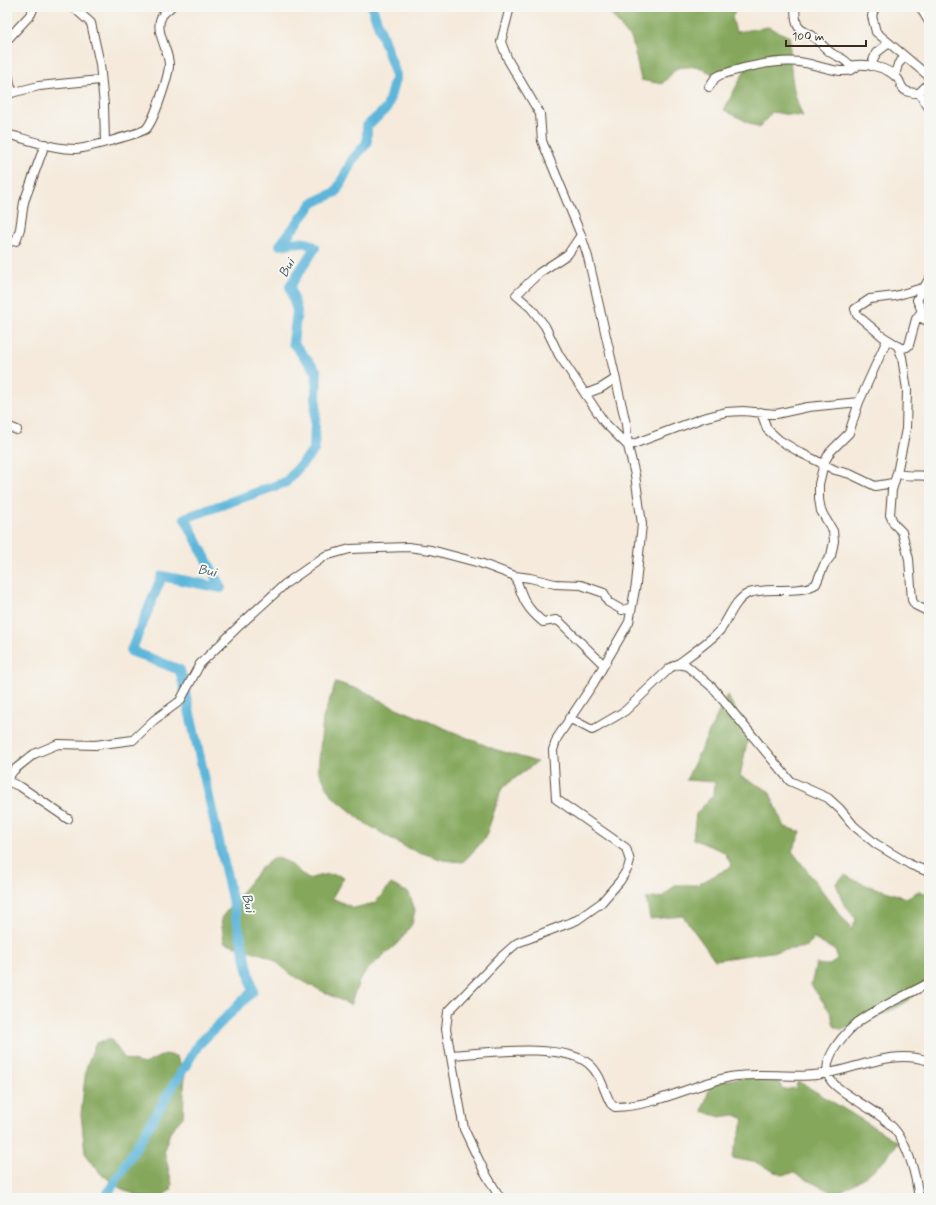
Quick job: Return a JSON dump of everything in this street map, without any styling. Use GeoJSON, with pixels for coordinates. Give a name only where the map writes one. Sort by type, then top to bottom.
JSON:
{"type":"FeatureCollection","features":[{"type":"Feature","properties":{"kind":"street"},"geometry":{"type":"LineString","coordinates":[[7,40],[30,14],[34,7]]}},
{"type":"Feature","properties":{"kind":"street"},"geometry":{"type":"LineString","coordinates":[[73,7],[91,23],[99,58],[100,80],[104,105],[105,142]]}},
{"type":"Feature","properties":{"kind":"street"},"geometry":{"type":"LineString","coordinates":[[7,134],[45,144],[75,149],[86,149],[105,142],[137,134],[148,125],[164,89],[169,66],[159,24],[162,15],[171,7]]}},
{"type":"Feature","properties":{"kind":"street"},"geometry":{"type":"LineString","coordinates":[[500,1198],[464,1129],[446,1029],[448,1012],[517,943],[562,928],[591,911],[620,881],[628,868],[630,861],[626,848],[556,799],[554,747],[569,718],[593,684],[629,622],[630,608],[636,584],[642,524],[635,475],[628,446],[626,424],[588,257],[581,235],[542,141],[540,114],[508,60],[501,42],[510,7]]}},
{"type":"Feature","properties":{"kind":"street"},"geometry":{"type":"LineString","coordinates":[[796,7],[797,26],[801,31],[816,39],[824,48],[847,61],[850,66],[859,64],[884,69],[895,76],[904,89],[912,93],[919,93],[929,84]]}},
{"type":"Feature","properties":{"kind":"street"},"geometry":{"type":"LineString","coordinates":[[875,7],[872,16],[874,28],[905,57],[929,75]]}},
{"type":"Feature","properties":{"kind":"street"},"geometry":{"type":"LineString","coordinates":[[920,7],[929,22]]}},
{"type":"Feature","properties":{"kind":"street"},"geometry":{"type":"LineString","coordinates":[[871,66],[876,53],[889,43]]}},
{"type":"Feature","properties":{"kind":"street"},"geometry":{"type":"LineString","coordinates":[[895,76],[898,64],[905,57]]}},
{"type":"Feature","properties":{"kind":"street"},"geometry":{"type":"LineString","coordinates":[[709,87],[716,78],[720,76],[755,66],[799,62],[832,70],[853,70],[859,64]]}},
{"type":"Feature","properties":{"kind":"street"},"geometry":{"type":"LineString","coordinates":[[7,69],[9,93],[39,86],[100,80]]}},
{"type":"Feature","properties":{"kind":"street"},"geometry":{"type":"LineString","coordinates":[[919,93],[929,108]]}},
{"type":"Feature","properties":{"kind":"street"},"geometry":{"type":"LineString","coordinates":[[7,242],[16,241],[20,229],[24,202],[45,144]]}},
{"type":"Feature","properties":{"kind":"street"},"geometry":{"type":"LineString","coordinates":[[581,235],[568,254],[539,273],[516,295],[531,308],[545,326],[560,355],[604,422],[628,446]]}},
{"type":"Feature","properties":{"kind":"street"},"geometry":{"type":"LineString","coordinates":[[922,288],[894,296],[870,299],[855,310],[857,315],[887,340],[900,348],[908,346],[916,319],[920,317],[922,311],[917,300],[922,288],[929,279]]}},
{"type":"Feature","properties":{"kind":"street"},"geometry":{"type":"LineString","coordinates":[[920,317],[929,322]]}},
{"type":"Feature","properties":{"kind":"street"},"geometry":{"type":"LineString","coordinates":[[569,718],[592,730],[624,711],[670,668],[678,664],[717,634],[737,602],[743,596],[752,592],[806,588],[816,584],[830,556],[834,541],[833,531],[821,511],[819,499],[819,484],[824,463],[830,452],[849,434],[859,402],[887,340]]}},
{"type":"Feature","properties":{"kind":"street"},"geometry":{"type":"LineString","coordinates":[[900,348],[907,396],[905,435],[897,473],[893,483],[890,515],[894,524],[902,532],[909,559],[912,600],[915,605],[927,611]]}},
{"type":"Feature","properties":{"kind":"street"},"geometry":{"type":"LineString","coordinates":[[585,394],[601,388],[615,379]]}},
{"type":"Feature","properties":{"kind":"street"},"geometry":{"type":"LineString","coordinates":[[628,446],[703,418],[736,410],[776,414],[808,408],[859,402]]}},
{"type":"Feature","properties":{"kind":"street"},"geometry":{"type":"LineString","coordinates":[[761,412],[767,429],[779,440],[801,453],[824,463],[835,470],[850,474],[875,486],[893,483]]}},
{"type":"Feature","properties":{"kind":"street"},"geometry":{"type":"LineString","coordinates":[[7,426],[17,430]]}},
{"type":"Feature","properties":{"kind":"street"},"geometry":{"type":"LineString","coordinates":[[897,473],[910,476],[920,474],[929,476]]}},
{"type":"Feature","properties":{"kind":"street"},"geometry":{"type":"LineString","coordinates":[[68,819],[21,787],[7,780],[14,770],[34,754],[58,744],[95,745],[138,738],[154,720],[180,702],[200,664],[219,645],[285,584],[325,556],[350,549],[408,547],[431,550],[480,563],[515,576],[555,584],[581,585],[604,593],[608,602],[622,610],[630,608]]}},
{"type":"Feature","properties":{"kind":"street"},"geometry":{"type":"LineString","coordinates":[[515,576],[523,597],[531,611],[543,622],[556,620],[560,622],[604,665]]}},
{"type":"Feature","properties":{"kind":"street"},"geometry":{"type":"LineString","coordinates":[[678,664],[687,666],[712,687],[790,781],[828,798],[840,809],[854,826],[876,844],[911,865],[929,871]]}},
{"type":"Feature","properties":{"kind":"street"},"geometry":{"type":"LineString","coordinates":[[919,1198],[913,1167],[900,1138],[887,1123],[834,1086],[828,1074],[828,1059],[833,1050],[858,1023],[929,983]]}},
{"type":"Feature","properties":{"kind":"street"},"geometry":{"type":"LineString","coordinates":[[451,1055],[531,1051],[560,1052],[578,1058],[591,1065],[599,1077],[611,1104],[615,1106],[648,1103],[696,1086],[732,1077],[762,1074],[801,1076],[828,1074],[889,1058],[911,1056],[929,1061]]}},
{"type":"Feature","properties":{"kind":"green space"},"geometry":{"type":"Polygon","coordinates":[[[605,7],[738,7],[732,17],[736,32],[768,27],[790,37],[792,78],[796,97],[803,117],[772,112],[759,128],[724,110],[747,66],[715,75],[697,66],[677,68],[662,84],[641,80],[632,40],[605,7]]]}},
{"type":"Feature","properties":{"kind":"green space"},"geometry":{"type":"Polygon","coordinates":[[[336,682],[366,692],[387,704],[494,749],[537,762],[502,788],[485,839],[463,862],[443,860],[407,848],[365,823],[331,795],[318,769],[323,718],[336,682]]]}},
{"type":"Feature","properties":{"kind":"green space"},"geometry":{"type":"Polygon","coordinates":[[[727,695],[749,734],[740,776],[769,791],[785,827],[801,832],[792,851],[852,930],[856,919],[844,905],[836,883],[845,875],[868,886],[906,898],[919,891],[929,894],[929,981],[910,998],[889,1011],[842,1030],[834,1026],[831,1013],[811,985],[816,964],[829,965],[837,960],[836,951],[814,939],[806,947],[715,960],[683,916],[650,919],[646,899],[663,897],[675,885],[697,885],[732,866],[724,852],[693,839],[696,814],[714,794],[715,782],[686,780],[727,695]]]}},
{"type":"Feature","properties":{"kind":"green space"},"geometry":{"type":"Polygon","coordinates":[[[275,857],[288,862],[308,879],[330,874],[344,877],[332,898],[354,908],[375,903],[391,884],[409,893],[415,910],[412,924],[400,941],[367,970],[360,979],[350,1005],[292,975],[270,957],[224,942],[221,918],[262,867],[275,857]]]}},
{"type":"Feature","properties":{"kind":"green space"},"geometry":{"type":"Polygon","coordinates":[[[110,1038],[125,1059],[144,1064],[165,1054],[176,1056],[185,1072],[183,1117],[171,1130],[164,1150],[172,1184],[171,1190],[159,1198],[140,1197],[120,1188],[100,1173],[85,1153],[81,1114],[86,1068],[95,1044],[110,1038]]]}},
{"type":"Feature","properties":{"kind":"green space"},"geometry":{"type":"Polygon","coordinates":[[[749,1076],[780,1082],[782,1090],[796,1088],[797,1083],[800,1082],[898,1142],[878,1166],[862,1179],[835,1194],[794,1173],[781,1175],[757,1163],[732,1158],[744,1119],[735,1115],[720,1117],[702,1111],[711,1084],[749,1076]]]}},
{"type":"Feature","properties":{"kind":"waterway","name":"Bui"},"geometry":{"type":"LineString","coordinates":[[105,1198],[198,1045],[253,991],[180,670],[131,651],[162,576],[221,588],[185,518],[286,482],[314,450],[317,372],[293,343],[297,311],[290,286],[315,248],[307,243],[280,245],[313,203],[336,192],[353,159],[367,143],[367,126],[387,108],[396,75],[372,7]]}}]}
